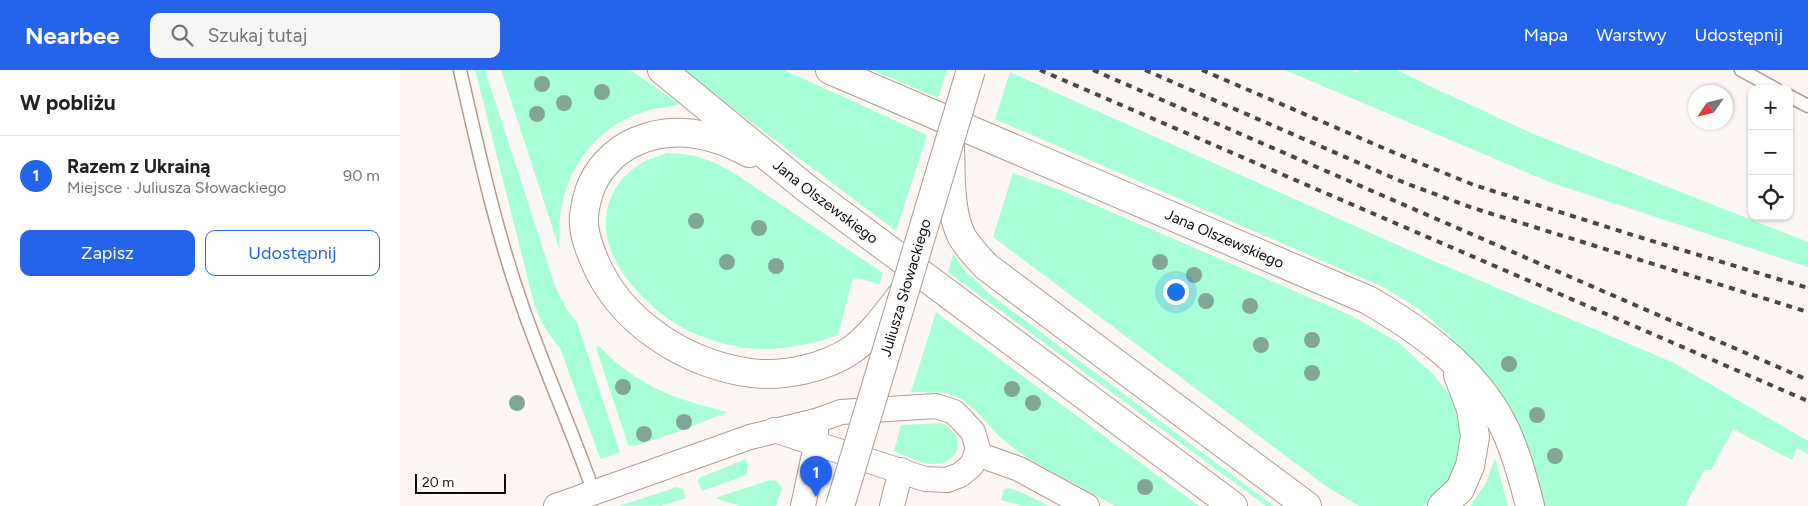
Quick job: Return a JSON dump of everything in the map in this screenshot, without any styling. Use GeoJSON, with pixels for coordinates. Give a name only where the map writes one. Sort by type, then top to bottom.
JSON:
{"type":"FeatureCollection","features":[{"type":"Feature","properties":{"kind":"main road","name":"Jana Olszewskiego"},"geometry":{"type":"LineString","coordinates":[[662,70],[806,188],[1234,506]]}},
{"type":"Feature","properties":{"kind":"main road","name":"Jana Olszewskiego"},"geometry":{"type":"LineString","coordinates":[[830,70],[1368,300],[1404,322],[1452,360],[1488,400],[1502,424],[1515,454],[1530,506]]}},
{"type":"Feature","properties":{"kind":"main road","name":"Juliusza Słowackiego"},"geometry":{"type":"LineString","coordinates":[[840,506],[971,70]]}},
{"type":"Feature","properties":{"kind":"main road"},"geometry":{"type":"LineString","coordinates":[[806,188],[746,152],[716,138],[686,132],[645,137],[630,143],[616,154],[602,168],[592,182],[586,204],[584,225],[589,247],[600,274],[617,300],[638,322],[668,344],[695,357],[725,368],[753,373],[782,373],[812,367],[836,358],[866,338],[903,293]]}},
{"type":"Feature","properties":{"kind":"main road"},"geometry":{"type":"LineString","coordinates":[[950,143],[953,204],[956,218],[962,236],[975,255],[987,267],[1307,506]]}},
{"type":"Feature","properties":{"kind":"main road"},"geometry":{"type":"LineString","coordinates":[[1442,506],[1460,489],[1470,466],[1475,437],[1471,410],[1452,360]]}},
{"type":"Feature","properties":{"kind":"street"},"geometry":{"type":"LineString","coordinates":[[556,506],[750,437],[774,430],[816,421],[841,412],[936,406],[954,412],[973,432],[977,442],[976,454],[972,465],[966,471],[947,480],[925,479],[774,430]]}},
{"type":"Feature","properties":{"kind":"street"},"geometry":{"type":"LineString","coordinates":[[803,506],[816,444],[816,421]]}},
{"type":"Feature","properties":{"kind":"street"},"geometry":{"type":"LineString","coordinates":[[976,454],[1019,469],[1087,506]]}},
{"type":"Feature","properties":{"kind":"street"},"geometry":{"type":"LineString","coordinates":[[892,506],[901,470]]}},
{"type":"Feature","properties":{"kind":"lane"},"geometry":{"type":"LineString","coordinates":[[460,70],[485,180],[522,306],[594,493]]}},
{"type":"Feature","properties":{"kind":"lane"},"geometry":{"type":"LineString","coordinates":[[1741,70],[1769,85]]}},
{"type":"Feature","properties":{"kind":"lane"},"geometry":{"type":"LineString","coordinates":[[1793,98],[1808,106]]}},
{"type":"Feature","properties":{"kind":"green space"},"geometry":{"type":"Polygon","coordinates":[[[475,70],[485,70],[555,286],[567,310],[577,322],[620,452],[601,459],[560,348],[546,329],[535,307],[475,70]]]}},
{"type":"Feature","properties":{"kind":"green space"},"geometry":{"type":"Polygon","coordinates":[[[501,70],[630,70],[680,104],[650,110],[625,119],[593,143],[581,158],[565,193],[559,231],[560,251],[501,70]]]}},
{"type":"Feature","properties":{"kind":"green space"},"geometry":{"type":"Polygon","coordinates":[[[682,70],[784,70],[927,135],[896,231],[682,70]]]}},
{"type":"Feature","properties":{"kind":"green space"},"geometry":{"type":"Polygon","coordinates":[[[872,70],[947,70],[938,98],[872,70]]]}},
{"type":"Feature","properties":{"kind":"green space"},"geometry":{"type":"Polygon","coordinates":[[[1285,70],[1352,70],[1358,73],[1359,70],[1397,70],[1536,135],[1808,242],[1808,267],[1552,183],[1285,70]]]}},
{"type":"Feature","properties":{"kind":"green space"},"geometry":{"type":"Polygon","coordinates":[[[1010,72],[1420,255],[1674,363],[1808,441],[1808,454],[1797,448],[1792,460],[1733,429],[1711,470],[1704,470],[1685,506],[1540,506],[1471,359],[1447,333],[1419,309],[1383,287],[995,119],[1010,72]]]}},
{"type":"Feature","properties":{"kind":"green space"},"geometry":{"type":"Polygon","coordinates":[[[667,153],[702,158],[734,173],[883,273],[879,284],[853,277],[838,335],[812,343],[785,348],[743,348],[705,338],[681,327],[653,307],[639,293],[617,263],[610,246],[606,229],[607,211],[613,193],[627,174],[645,161],[667,153]]]}},
{"type":"Feature","properties":{"kind":"green space"},"geometry":{"type":"Polygon","coordinates":[[[1013,173],[1065,192],[1350,315],[1398,342],[1433,374],[1447,391],[1457,408],[1463,446],[1450,481],[1439,494],[1423,506],[1359,506],[1327,487],[993,237],[1013,173]]]}},
{"type":"Feature","properties":{"kind":"green space"},"geometry":{"type":"Polygon","coordinates":[[[953,254],[966,272],[990,294],[1274,506],[1266,506],[948,272],[953,254]]]}},
{"type":"Feature","properties":{"kind":"green space"},"geometry":{"type":"Polygon","coordinates":[[[936,312],[1199,506],[1115,506],[1034,462],[1016,450],[1000,437],[962,399],[946,393],[911,392],[936,312]]]}},
{"type":"Feature","properties":{"kind":"green space"},"geometry":{"type":"Polygon","coordinates":[[[599,346],[613,360],[642,381],[690,402],[727,412],[681,431],[634,446],[628,445],[596,348],[599,346]]]}},
{"type":"Feature","properties":{"kind":"green space"},"geometry":{"type":"Polygon","coordinates":[[[942,423],[955,434],[957,441],[958,448],[950,459],[930,464],[894,451],[901,425],[942,423]]]}},
{"type":"Feature","properties":{"kind":"green space"},"geometry":{"type":"Polygon","coordinates":[[[1495,458],[1508,506],[1470,506],[1486,483],[1495,458]]]}},
{"type":"Feature","properties":{"kind":"green space"},"geometry":{"type":"Polygon","coordinates":[[[746,459],[748,470],[746,475],[702,491],[698,482],[699,478],[746,459]]]}},
{"type":"Feature","properties":{"kind":"green space"},"geometry":{"type":"Polygon","coordinates":[[[770,480],[777,481],[782,488],[776,506],[740,506],[715,498],[770,480]]]}},
{"type":"Feature","properties":{"kind":"green space"},"geometry":{"type":"Polygon","coordinates":[[[677,487],[683,489],[686,498],[661,506],[619,506],[677,487]]]}},
{"type":"Feature","properties":{"kind":"green space"},"geometry":{"type":"Polygon","coordinates":[[[1008,488],[1021,492],[1049,506],[1023,506],[1001,500],[1004,489],[1008,488]]]}},
{"type":"Feature","properties":{"kind":"railway"},"geometry":{"type":"LineString","coordinates":[[1040,70],[1808,401]]}},
{"type":"Feature","properties":{"kind":"railway"},"geometry":{"type":"LineString","coordinates":[[1093,70],[1808,380]]}},
{"type":"Feature","properties":{"kind":"railway"},"geometry":{"type":"LineString","coordinates":[[1145,70],[1405,183],[1473,208],[1808,312]]}},
{"type":"Feature","properties":{"kind":"railway"},"geometry":{"type":"LineString","coordinates":[[1202,70],[1474,185],[1808,288]]}},
{"type":"Feature","properties":{"kind":"place","name":"Razem z Ukrainą"},"geometry":{"type":"Point","coordinates":[816,497]}}]}
